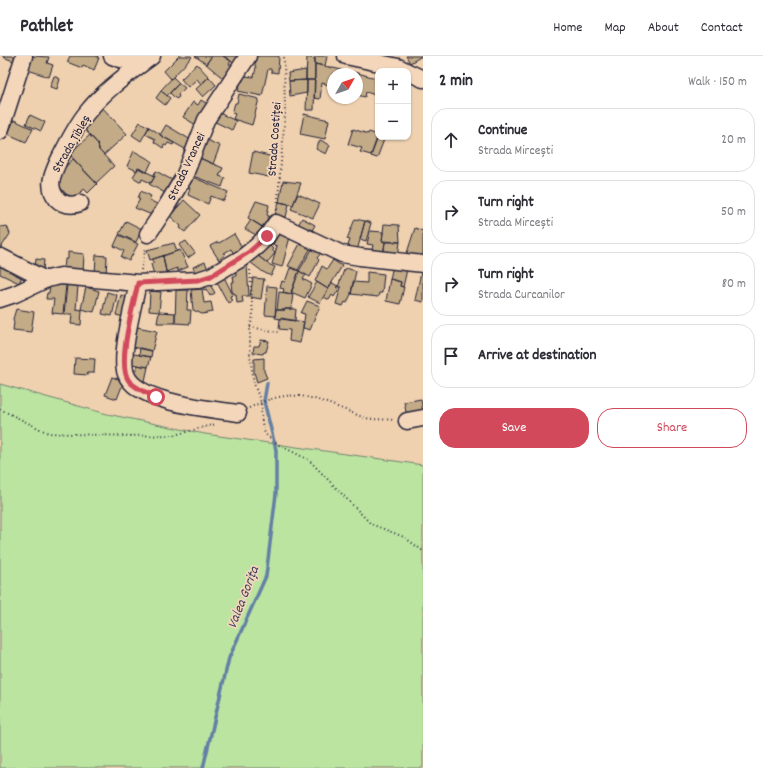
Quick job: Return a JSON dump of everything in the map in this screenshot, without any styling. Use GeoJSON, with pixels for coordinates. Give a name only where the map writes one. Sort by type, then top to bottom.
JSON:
{"type":"FeatureCollection","features":[{"type":"Feature","properties":{"kind":"street"},"geometry":{"type":"LineString","coordinates":[[0,131],[24,56]]}},
{"type":"Feature","properties":{"kind":"street","name":"Strada Țibleș"},"geometry":{"type":"LineString","coordinates":[[112,56],[127,61],[148,59]]}},
{"type":"Feature","properties":{"kind":"street","name":"Strada Vrancei"},"geometry":{"type":"LineString","coordinates":[[148,234],[184,176],[206,120],[248,56]]}},
{"type":"Feature","properties":{"kind":"street"},"geometry":{"type":"LineString","coordinates":[[346,56],[403,67],[423,79]]}},
{"type":"Feature","properties":{"kind":"street","name":"Strada Țibleș"},"geometry":{"type":"LineString","coordinates":[[80,203],[75,205],[66,204],[54,196],[51,189],[52,176],[68,142],[86,114],[104,95],[148,59]]}},
{"type":"Feature","properties":{"kind":"street"},"geometry":{"type":"LineString","coordinates":[[0,299],[46,280],[61,276],[138,283],[198,280],[211,276],[249,252],[267,236],[276,223],[342,254],[423,264]]}},
{"type":"Feature","properties":{"kind":"street"},"geometry":{"type":"LineString","coordinates":[[1,256],[46,280]]}},
{"type":"Feature","properties":{"kind":"street"},"geometry":{"type":"LineString","coordinates":[[138,283],[124,354],[125,373],[129,381],[139,389],[156,397],[182,405],[238,413]]}},
{"type":"Feature","properties":{"kind":"street"},"geometry":{"type":"LineString","coordinates":[[407,420],[423,418]]}},
{"type":"Feature","properties":{"kind":"path","name":"Strada Costiței"},"geometry":{"type":"LineString","coordinates":[[276,223],[285,114],[284,56]]}},
{"type":"Feature","properties":{"kind":"path"},"geometry":{"type":"LineString","coordinates":[[138,283],[148,234]]}},
{"type":"Feature","properties":{"kind":"path"},"geometry":{"type":"LineString","coordinates":[[249,252],[253,316],[250,327],[250,356],[254,384],[261,402],[262,423],[266,434],[279,445],[309,460],[371,524],[404,537],[423,551]]}},
{"type":"Feature","properties":{"kind":"path"},"geometry":{"type":"LineString","coordinates":[[250,327],[278,332]]}},
{"type":"Feature","properties":{"kind":"green space"},"geometry":{"type":"Polygon","coordinates":[[[0,384],[107,414],[205,434],[423,465],[423,768],[0,768],[0,384]]]}},
{"type":"Feature","properties":{"kind":"building"},"geometry":{"type":"Polygon","coordinates":[[[3,56],[20,56],[16,62],[3,56]]]}},
{"type":"Feature","properties":{"kind":"building"},"geometry":{"type":"Polygon","coordinates":[[[33,56],[49,57],[47,63],[53,65],[49,77],[28,70],[33,56]]]}},
{"type":"Feature","properties":{"kind":"building"},"geometry":{"type":"Polygon","coordinates":[[[70,56],[98,56],[97,58],[99,58],[94,70],[83,65],[82,68],[67,62],[70,56]]]}},
{"type":"Feature","properties":{"kind":"building"},"geometry":{"type":"Polygon","coordinates":[[[179,56],[192,57],[171,79],[164,71],[179,56]]]}},
{"type":"Feature","properties":{"kind":"building"},"geometry":{"type":"Polygon","coordinates":[[[195,56],[212,56],[206,64],[195,56]]]}},
{"type":"Feature","properties":{"kind":"building"},"geometry":{"type":"Polygon","coordinates":[[[212,56],[223,56],[231,61],[229,64],[233,67],[225,80],[206,64],[212,56]]]}},
{"type":"Feature","properties":{"kind":"building"},"geometry":{"type":"Polygon","coordinates":[[[223,56],[241,56],[235,64],[223,56]]]}},
{"type":"Feature","properties":{"kind":"building"},"geometry":{"type":"Polygon","coordinates":[[[256,56],[279,56],[278,73],[271,72],[271,69],[268,69],[262,96],[238,91],[244,76],[254,77],[256,56]]]}},
{"type":"Feature","properties":{"kind":"building"},"geometry":{"type":"Polygon","coordinates":[[[315,56],[327,56],[325,66],[315,64],[315,56]]]}},
{"type":"Feature","properties":{"kind":"building"},"geometry":{"type":"Polygon","coordinates":[[[406,56],[422,56],[410,63],[406,56]]]}},
{"type":"Feature","properties":{"kind":"building"},"geometry":{"type":"Polygon","coordinates":[[[307,57],[315,59],[315,80],[306,80],[307,57]]]}},
{"type":"Feature","properties":{"kind":"building"},"geometry":{"type":"Polygon","coordinates":[[[197,64],[209,77],[201,84],[197,79],[188,87],[181,79],[197,64]]]}},
{"type":"Feature","properties":{"kind":"building"},"geometry":{"type":"Polygon","coordinates":[[[315,64],[333,68],[327,68],[327,84],[322,83],[320,99],[314,98],[315,64]]]}},
{"type":"Feature","properties":{"kind":"building"},"geometry":{"type":"Polygon","coordinates":[[[306,70],[306,80],[289,81],[288,73],[306,70]]]}},
{"type":"Feature","properties":{"kind":"building"},"geometry":{"type":"Polygon","coordinates":[[[363,74],[375,78],[375,95],[366,92],[365,97],[363,96],[363,74]]]}},
{"type":"Feature","properties":{"kind":"building"},"geometry":{"type":"Polygon","coordinates":[[[54,76],[60,79],[57,89],[50,87],[54,76]]]}},
{"type":"Feature","properties":{"kind":"building"},"geometry":{"type":"Polygon","coordinates":[[[173,77],[179,83],[167,96],[161,90],[173,77]]]}},
{"type":"Feature","properties":{"kind":"building"},"geometry":{"type":"Polygon","coordinates":[[[209,77],[216,85],[203,97],[196,89],[209,77]]]}},
{"type":"Feature","properties":{"kind":"building"},"geometry":{"type":"Polygon","coordinates":[[[307,80],[315,80],[314,110],[306,110],[307,80]]]}},
{"type":"Feature","properties":{"kind":"building"},"geometry":{"type":"Polygon","coordinates":[[[307,80],[307,93],[290,96],[289,81],[307,80]]]}},
{"type":"Feature","properties":{"kind":"building"},"geometry":{"type":"Polygon","coordinates":[[[179,83],[185,88],[176,99],[170,93],[179,83]]]}},
{"type":"Feature","properties":{"kind":"building"},"geometry":{"type":"Polygon","coordinates":[[[161,91],[170,98],[165,105],[156,98],[161,91]]]}},
{"type":"Feature","properties":{"kind":"building"},"geometry":{"type":"Polygon","coordinates":[[[239,94],[259,99],[252,125],[233,119],[235,114],[232,113],[235,103],[237,103],[239,94]]]}},
{"type":"Feature","properties":{"kind":"building"},"geometry":{"type":"Polygon","coordinates":[[[201,100],[209,105],[196,125],[183,117],[193,102],[198,105],[201,100]]]}},
{"type":"Feature","properties":{"kind":"building"},"geometry":{"type":"Polygon","coordinates":[[[100,105],[127,134],[104,155],[99,150],[98,144],[86,131],[85,127],[100,105]]]}},
{"type":"Feature","properties":{"kind":"building"},"geometry":{"type":"Polygon","coordinates":[[[213,110],[236,121],[232,130],[209,119],[213,110]]]}},
{"type":"Feature","properties":{"kind":"building"},"geometry":{"type":"Polygon","coordinates":[[[304,114],[329,120],[325,139],[300,134],[304,114]]]}},
{"type":"Feature","properties":{"kind":"building"},"geometry":{"type":"Polygon","coordinates":[[[30,115],[45,122],[41,131],[26,124],[30,115]]]}},
{"type":"Feature","properties":{"kind":"building"},"geometry":{"type":"Polygon","coordinates":[[[14,120],[33,129],[26,142],[8,134],[14,120]]]}},
{"type":"Feature","properties":{"kind":"building"},"geometry":{"type":"Polygon","coordinates":[[[140,122],[149,127],[141,141],[132,135],[140,122]]]}},
{"type":"Feature","properties":{"kind":"building"},"geometry":{"type":"Polygon","coordinates":[[[166,125],[191,140],[185,149],[160,135],[166,125]]]}},
{"type":"Feature","properties":{"kind":"building"},"geometry":{"type":"Polygon","coordinates":[[[149,127],[174,143],[173,145],[168,143],[166,146],[164,145],[163,148],[154,142],[155,139],[145,134],[149,127]]]}},
{"type":"Feature","properties":{"kind":"building"},"geometry":{"type":"Polygon","coordinates":[[[353,129],[368,134],[369,132],[375,134],[375,140],[376,140],[371,155],[360,152],[362,148],[348,144],[353,129]]]}},
{"type":"Feature","properties":{"kind":"building"},"geometry":{"type":"Polygon","coordinates":[[[90,135],[98,144],[99,150],[114,166],[96,183],[69,154],[90,135]]]}},
{"type":"Feature","properties":{"kind":"building"},"geometry":{"type":"Polygon","coordinates":[[[207,140],[220,146],[213,164],[200,158],[207,140]]]}},
{"type":"Feature","properties":{"kind":"building"},"geometry":{"type":"Polygon","coordinates":[[[320,140],[330,145],[326,154],[316,149],[320,140]]]}},
{"type":"Feature","properties":{"kind":"building"},"geometry":{"type":"Polygon","coordinates":[[[377,140],[384,140],[377,158],[371,156],[377,140]]]}},
{"type":"Feature","properties":{"kind":"building"},"geometry":{"type":"Polygon","coordinates":[[[134,151],[152,161],[147,172],[138,168],[137,171],[127,166],[134,151]]]}},
{"type":"Feature","properties":{"kind":"building"},"geometry":{"type":"Polygon","coordinates":[[[253,152],[273,157],[269,177],[249,173],[253,152]]]}},
{"type":"Feature","properties":{"kind":"building"},"geometry":{"type":"Polygon","coordinates":[[[197,157],[223,168],[219,176],[225,178],[222,187],[193,176],[195,171],[191,169],[197,157]]]}},
{"type":"Feature","properties":{"kind":"building"},"geometry":{"type":"Polygon","coordinates":[[[73,159],[97,184],[88,193],[84,189],[72,200],[53,180],[73,159]]]}},
{"type":"Feature","properties":{"kind":"building"},"geometry":{"type":"Polygon","coordinates":[[[138,168],[155,176],[151,183],[142,179],[141,182],[133,177],[138,168]]]}},
{"type":"Feature","properties":{"kind":"building"},"geometry":{"type":"Polygon","coordinates":[[[156,171],[172,180],[165,193],[149,184],[155,176],[153,176],[156,171]]]}},
{"type":"Feature","properties":{"kind":"building"},"geometry":{"type":"Polygon","coordinates":[[[190,176],[228,192],[224,201],[211,196],[208,204],[188,195],[190,188],[186,187],[190,176]]]}},
{"type":"Feature","properties":{"kind":"building"},"geometry":{"type":"Polygon","coordinates":[[[283,181],[301,183],[293,205],[279,202],[283,181]]]}},
{"type":"Feature","properties":{"kind":"building"},"geometry":{"type":"Polygon","coordinates":[[[141,191],[151,196],[149,200],[157,204],[152,215],[135,208],[140,199],[138,198],[141,191]]]}},
{"type":"Feature","properties":{"kind":"building"},"geometry":{"type":"Polygon","coordinates":[[[298,194],[320,204],[313,218],[291,209],[298,194]]]}},
{"type":"Feature","properties":{"kind":"building"},"geometry":{"type":"Polygon","coordinates":[[[184,200],[200,215],[185,232],[170,216],[184,200]]]}},
{"type":"Feature","properties":{"kind":"building"},"geometry":{"type":"Polygon","coordinates":[[[256,201],[269,205],[267,215],[269,216],[263,227],[248,218],[256,201]]]}},
{"type":"Feature","properties":{"kind":"building"},"geometry":{"type":"Polygon","coordinates":[[[279,202],[289,204],[286,217],[275,215],[279,202]]]}},
{"type":"Feature","properties":{"kind":"building"},"geometry":{"type":"Polygon","coordinates":[[[302,218],[315,225],[310,234],[297,227],[302,218]]]}},
{"type":"Feature","properties":{"kind":"building"},"geometry":{"type":"Polygon","coordinates":[[[355,219],[365,221],[357,251],[347,248],[350,240],[347,239],[355,219]]]}},
{"type":"Feature","properties":{"kind":"building"},"geometry":{"type":"Polygon","coordinates":[[[251,220],[265,229],[260,237],[245,229],[251,220]]]}},
{"type":"Feature","properties":{"kind":"building"},"geometry":{"type":"Polygon","coordinates":[[[126,221],[142,229],[136,242],[119,234],[126,221]]]}},
{"type":"Feature","properties":{"kind":"building"},"geometry":{"type":"Polygon","coordinates":[[[365,221],[371,223],[366,241],[360,239],[365,221]]]}},
{"type":"Feature","properties":{"kind":"building"},"geometry":{"type":"Polygon","coordinates":[[[384,224],[399,225],[400,242],[382,241],[384,224]]]}},
{"type":"Feature","properties":{"kind":"building"},"geometry":{"type":"Polygon","coordinates":[[[7,226],[10,234],[0,249],[0,227],[7,226]]]}},
{"type":"Feature","properties":{"kind":"building"},"geometry":{"type":"Polygon","coordinates":[[[415,228],[423,231],[423,259],[406,256],[415,228]]]}},
{"type":"Feature","properties":{"kind":"building"},"geometry":{"type":"Polygon","coordinates":[[[370,231],[383,232],[382,241],[385,242],[383,257],[371,254],[373,245],[367,244],[370,231]]]}},
{"type":"Feature","properties":{"kind":"building"},"geometry":{"type":"Polygon","coordinates":[[[276,233],[290,237],[282,267],[272,264],[277,246],[273,245],[276,233]]]}},
{"type":"Feature","properties":{"kind":"building"},"geometry":{"type":"Polygon","coordinates":[[[234,234],[244,251],[235,256],[231,249],[224,253],[225,255],[219,260],[210,246],[218,242],[219,243],[234,234]]]}},
{"type":"Feature","properties":{"kind":"building"},"geometry":{"type":"Polygon","coordinates":[[[119,235],[138,244],[129,261],[121,257],[124,251],[114,246],[119,235]]]}},
{"type":"Feature","properties":{"kind":"building"},"geometry":{"type":"Polygon","coordinates":[[[302,240],[312,246],[298,270],[288,266],[302,240]]]}},
{"type":"Feature","properties":{"kind":"building"},"geometry":{"type":"Polygon","coordinates":[[[186,241],[195,253],[188,258],[179,245],[186,241]]]}},
{"type":"Feature","properties":{"kind":"building"},"geometry":{"type":"Polygon","coordinates":[[[385,242],[400,242],[398,257],[383,256],[385,242]]]}},
{"type":"Feature","properties":{"kind":"building"},"geometry":{"type":"Polygon","coordinates":[[[174,243],[177,251],[150,260],[147,250],[174,243]]]}},
{"type":"Feature","properties":{"kind":"building"},"geometry":{"type":"Polygon","coordinates":[[[267,243],[275,253],[267,263],[256,254],[267,243]]]}},
{"type":"Feature","properties":{"kind":"building"},"geometry":{"type":"Polygon","coordinates":[[[314,246],[321,253],[317,258],[319,260],[310,277],[299,271],[314,246]]]}},
{"type":"Feature","properties":{"kind":"building"},"geometry":{"type":"Polygon","coordinates":[[[180,250],[188,267],[178,271],[177,268],[166,272],[163,256],[180,250]]]}},
{"type":"Feature","properties":{"kind":"building"},"geometry":{"type":"Polygon","coordinates":[[[68,252],[84,254],[83,273],[64,272],[65,259],[68,259],[68,252]]]}},
{"type":"Feature","properties":{"kind":"building"},"geometry":{"type":"Polygon","coordinates":[[[256,254],[268,264],[275,267],[271,276],[250,262],[256,254]]]}},
{"type":"Feature","properties":{"kind":"building"},"geometry":{"type":"Polygon","coordinates":[[[96,255],[107,256],[106,276],[95,275],[96,255]]]}},
{"type":"Feature","properties":{"kind":"building"},"geometry":{"type":"Polygon","coordinates":[[[163,256],[167,276],[154,275],[151,264],[153,263],[153,259],[163,256]]]}},
{"type":"Feature","properties":{"kind":"building"},"geometry":{"type":"Polygon","coordinates":[[[36,259],[44,260],[43,271],[35,270],[36,259]]]}},
{"type":"Feature","properties":{"kind":"building"},"geometry":{"type":"Polygon","coordinates":[[[333,260],[342,266],[328,289],[315,281],[322,266],[327,269],[333,260]]]}},
{"type":"Feature","properties":{"kind":"building"},"geometry":{"type":"Polygon","coordinates":[[[394,261],[408,265],[403,287],[400,286],[401,282],[390,279],[394,261]]]}},
{"type":"Feature","properties":{"kind":"building"},"geometry":{"type":"Polygon","coordinates":[[[205,262],[208,269],[197,277],[193,267],[205,262]]]}},
{"type":"Feature","properties":{"kind":"building"},"geometry":{"type":"Polygon","coordinates":[[[0,263],[23,274],[19,283],[0,274],[0,263]]]}},
{"type":"Feature","properties":{"kind":"building"},"geometry":{"type":"Polygon","coordinates":[[[247,265],[249,296],[242,296],[243,302],[237,303],[236,294],[232,292],[231,282],[234,282],[233,276],[236,276],[235,266],[247,265]]]}},
{"type":"Feature","properties":{"kind":"building"},"geometry":{"type":"Polygon","coordinates":[[[290,268],[299,271],[291,294],[283,292],[284,289],[280,288],[282,281],[285,282],[290,268]]]}},
{"type":"Feature","properties":{"kind":"building"},"geometry":{"type":"Polygon","coordinates":[[[346,268],[356,271],[351,294],[347,303],[345,302],[343,306],[336,304],[341,287],[338,287],[346,268]]]}},
{"type":"Feature","properties":{"kind":"building"},"geometry":{"type":"Polygon","coordinates":[[[422,268],[423,269],[423,302],[415,300],[422,268]]]}},
{"type":"Feature","properties":{"kind":"building"},"geometry":{"type":"Polygon","coordinates":[[[299,271],[306,275],[303,279],[312,284],[305,298],[291,292],[299,271]]]}},
{"type":"Feature","properties":{"kind":"building"},"geometry":{"type":"Polygon","coordinates":[[[367,272],[384,274],[382,293],[379,293],[378,297],[351,294],[353,282],[367,283],[367,272]]]}},
{"type":"Feature","properties":{"kind":"building"},"geometry":{"type":"Polygon","coordinates":[[[223,275],[233,295],[230,296],[232,301],[228,303],[215,279],[223,275]]]}},
{"type":"Feature","properties":{"kind":"building"},"geometry":{"type":"Polygon","coordinates":[[[253,278],[264,279],[261,299],[250,297],[253,278]]]}},
{"type":"Feature","properties":{"kind":"building"},"geometry":{"type":"Polygon","coordinates":[[[390,279],[401,282],[400,286],[404,287],[400,304],[386,301],[390,279]]]}},
{"type":"Feature","properties":{"kind":"building"},"geometry":{"type":"Polygon","coordinates":[[[212,282],[213,285],[211,286],[215,293],[210,296],[206,289],[204,290],[202,287],[212,282]]]}},
{"type":"Feature","properties":{"kind":"building"},"geometry":{"type":"Polygon","coordinates":[[[317,282],[328,289],[320,303],[308,297],[317,282]]]}},
{"type":"Feature","properties":{"kind":"building"},"geometry":{"type":"Polygon","coordinates":[[[332,283],[338,286],[336,287],[339,289],[334,297],[332,295],[329,300],[324,297],[332,283]]]}},
{"type":"Feature","properties":{"kind":"building"},"geometry":{"type":"Polygon","coordinates":[[[50,284],[66,285],[63,314],[52,313],[54,299],[46,299],[47,293],[49,293],[50,284]]]}},
{"type":"Feature","properties":{"kind":"building"},"geometry":{"type":"Polygon","coordinates":[[[67,285],[78,286],[76,309],[82,310],[81,325],[71,324],[72,314],[64,314],[67,285]]]}},
{"type":"Feature","properties":{"kind":"building"},"geometry":{"type":"Polygon","coordinates":[[[267,286],[277,287],[275,316],[265,315],[267,286]]]}},
{"type":"Feature","properties":{"kind":"building"},"geometry":{"type":"Polygon","coordinates":[[[86,287],[99,291],[94,312],[81,309],[86,287]]]}},
{"type":"Feature","properties":{"kind":"building"},"geometry":{"type":"Polygon","coordinates":[[[202,289],[204,303],[211,302],[213,312],[202,314],[193,310],[191,290],[202,289]]]}},
{"type":"Feature","properties":{"kind":"building"},"geometry":{"type":"Polygon","coordinates":[[[176,290],[188,290],[187,310],[191,310],[190,324],[175,323],[176,290]]]}},
{"type":"Feature","properties":{"kind":"building"},"geometry":{"type":"Polygon","coordinates":[[[150,291],[161,292],[159,312],[149,311],[150,291]]]}},
{"type":"Feature","properties":{"kind":"building"},"geometry":{"type":"Polygon","coordinates":[[[107,292],[117,295],[112,316],[102,314],[107,292]]]}},
{"type":"Feature","properties":{"kind":"building"},"geometry":{"type":"Polygon","coordinates":[[[279,292],[293,294],[291,309],[277,310],[279,292]]]}},
{"type":"Feature","properties":{"kind":"building"},"geometry":{"type":"Polygon","coordinates":[[[121,295],[129,297],[124,317],[116,315],[121,295]]]}},
{"type":"Feature","properties":{"kind":"building"},"geometry":{"type":"Polygon","coordinates":[[[307,301],[320,306],[310,330],[303,328],[305,314],[301,313],[307,301]]]}},
{"type":"Feature","properties":{"kind":"building"},"geometry":{"type":"Polygon","coordinates":[[[16,309],[34,312],[31,332],[13,330],[13,319],[16,309]]]}},
{"type":"Feature","properties":{"kind":"building"},"geometry":{"type":"Polygon","coordinates":[[[296,309],[295,321],[275,318],[276,310],[296,309]]]}},
{"type":"Feature","properties":{"kind":"building"},"geometry":{"type":"Polygon","coordinates":[[[159,312],[175,313],[175,323],[157,323],[159,312]]]}},
{"type":"Feature","properties":{"kind":"building"},"geometry":{"type":"Polygon","coordinates":[[[280,318],[304,322],[300,343],[289,341],[290,330],[279,329],[280,318]]]}},
{"type":"Feature","properties":{"kind":"building"},"geometry":{"type":"Polygon","coordinates":[[[137,327],[157,331],[152,351],[133,347],[137,327]]]}},
{"type":"Feature","properties":{"kind":"building"},"geometry":{"type":"Polygon","coordinates":[[[261,340],[269,341],[266,352],[263,354],[253,353],[254,346],[259,346],[261,340]]]}},
{"type":"Feature","properties":{"kind":"building"},"geometry":{"type":"Polygon","coordinates":[[[140,348],[152,351],[151,357],[139,355],[140,348]]]}},
{"type":"Feature","properties":{"kind":"building"},"geometry":{"type":"Polygon","coordinates":[[[129,353],[151,357],[148,367],[127,363],[129,353]]]}},
{"type":"Feature","properties":{"kind":"building"},"geometry":{"type":"Polygon","coordinates":[[[75,358],[95,359],[94,373],[87,373],[88,375],[74,374],[75,358]]]}},
{"type":"Feature","properties":{"kind":"building"},"geometry":{"type":"Polygon","coordinates":[[[264,358],[264,371],[267,378],[257,382],[254,372],[254,359],[264,358]]]}},
{"type":"Feature","properties":{"kind":"building"},"geometry":{"type":"Polygon","coordinates":[[[137,365],[148,367],[145,381],[128,378],[128,369],[136,370],[137,365]]]}},
{"type":"Feature","properties":{"kind":"building"},"geometry":{"type":"Polygon","coordinates":[[[112,377],[124,381],[117,399],[105,395],[112,377]]]}},
{"type":"Feature","properties":{"kind":"building"},"geometry":{"type":"Polygon","coordinates":[[[421,399],[423,414],[407,417],[404,402],[421,399]]]}},
{"type":"Feature","properties":{"kind":"waterway","name":"Valea Gorița"},"geometry":{"type":"LineString","coordinates":[[203,768],[229,658],[266,576],[276,494],[276,450],[264,401],[267,383]]}},
{"type":"Feature","properties":{"kind":"route"},"geometry":{"type":"LineString","coordinates":[[156,397],[139,389],[129,381],[125,373],[124,354],[138,283],[198,280],[211,276],[242,258],[267,236]]}}]}
